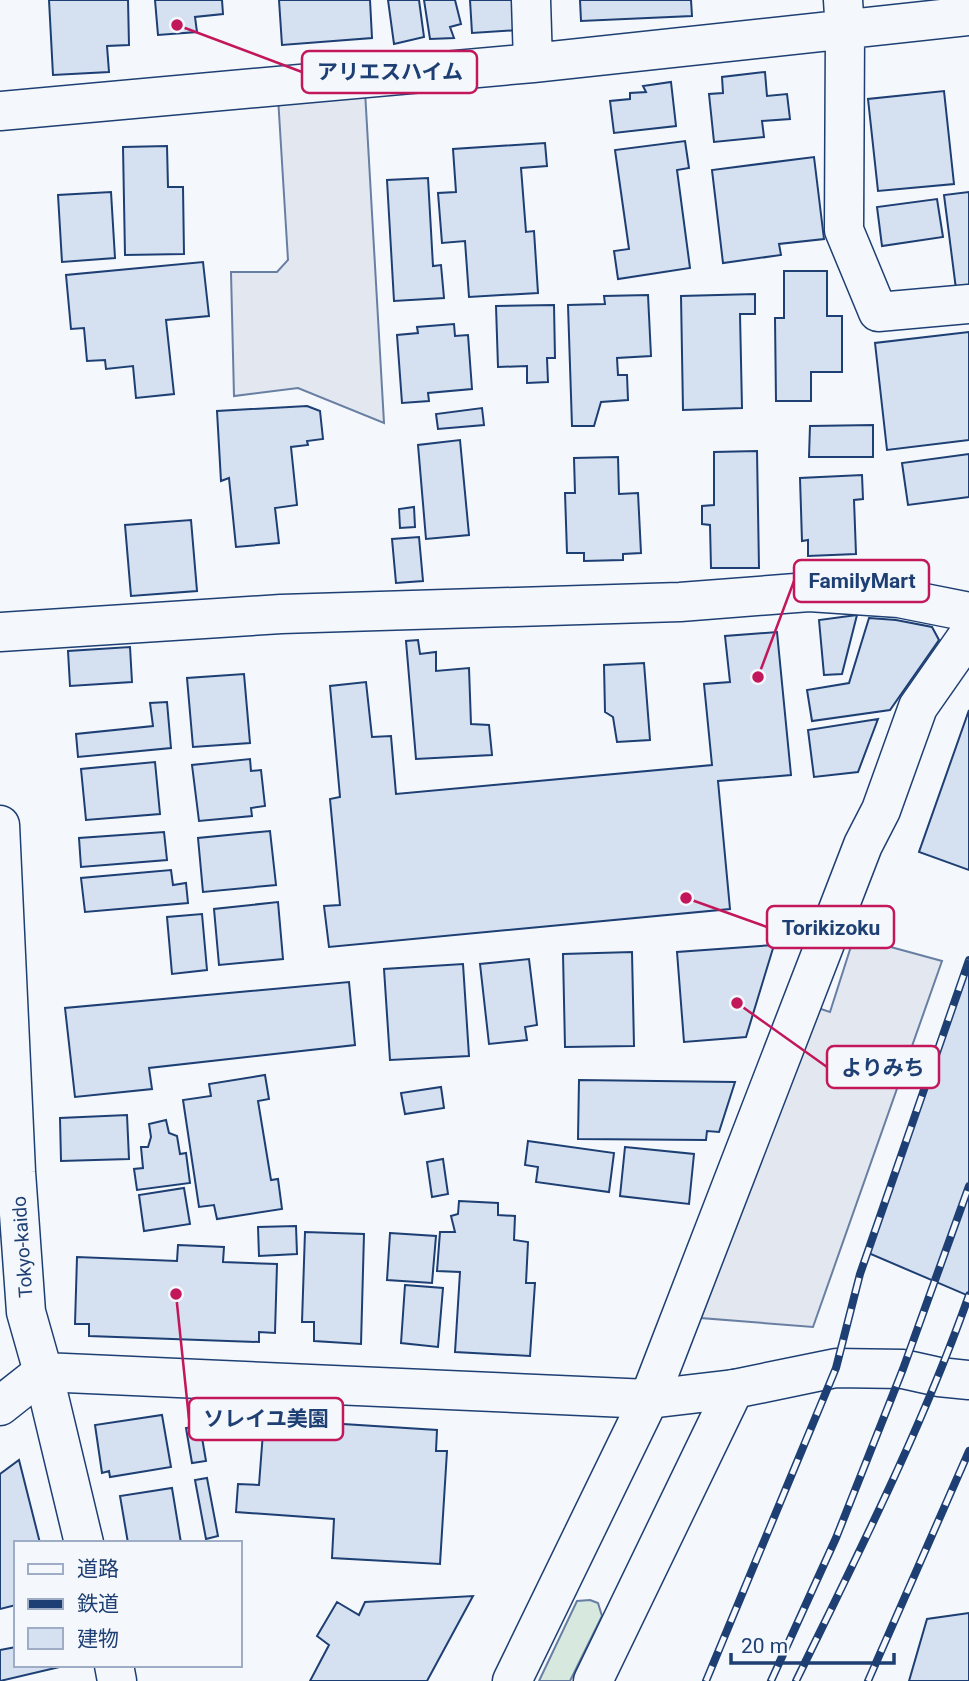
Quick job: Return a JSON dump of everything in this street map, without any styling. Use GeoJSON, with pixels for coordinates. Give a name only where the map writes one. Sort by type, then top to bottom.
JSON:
{"type":"FeatureCollection","features":[{"type":"Feature","properties":{"kind":"street"},"geometry":{"type":"LineString","coordinates":[[531,0],[533,63]]}},
{"type":"Feature","properties":{"kind":"street"},"geometry":{"type":"LineString","coordinates":[[844,16],[844,230],[878,312],[969,304]]}},
{"type":"Feature","properties":{"kind":"street"},"geometry":{"type":"LineString","coordinates":[[0,111],[533,63],[844,16],[969,16]]}},
{"type":"Feature","properties":{"kind":"street"},"geometry":{"type":"LineString","coordinates":[[0,632],[281,614],[680,602],[809,592],[899,598],[969,612]]}},
{"type":"Feature","properties":{"kind":"street"},"geometry":{"type":"LineString","coordinates":[[512,1681],[649,1399],[859,857],[881,810],[918,707],[969,634]]}},
{"type":"Feature","properties":{"kind":"street","name":"Tokyo-kaido"},"geometry":{"type":"LineString","coordinates":[[0,825],[16,1172],[26,1312],[84,1541]]}},
{"type":"Feature","properties":{"kind":"street"},"geometry":{"type":"LineString","coordinates":[[0,1406],[43,1372],[649,1399],[734,1389],[836,1368],[904,1370],[969,1380]]}},
{"type":"Feature","properties":{"kind":"street"},"geometry":{"type":"LineString","coordinates":[[593,1681],[734,1389]]}},
{"type":"Feature","properties":{"kind":"shaded area"},"geometry":{"type":"Polygon","coordinates":[[[365,91],[384,423],[298,388],[234,396],[231,272],[277,272],[288,260],[278,97],[365,91]]]}},
{"type":"Feature","properties":{"kind":"shaded area"},"geometry":{"type":"Polygon","coordinates":[[[854,937],[942,961],[813,1327],[701,1318],[818,1008],[830,1012],[854,937]]]}},
{"type":"Feature","properties":{"kind":"shaded area"},"geometry":{"type":"Polygon","coordinates":[[[590,1600],[598,1603],[602,1616],[570,1681],[539,1681],[577,1601],[590,1600]]]}},
{"type":"Feature","properties":{"kind":"building"},"geometry":{"type":"Polygon","coordinates":[[[49,0],[128,0],[129,45],[107,46],[109,72],[53,75],[49,0]]]}},
{"type":"Feature","properties":{"kind":"building"},"geometry":{"type":"Polygon","coordinates":[[[155,0],[222,0],[223,14],[195,17],[197,32],[158,35],[155,0]]]}},
{"type":"Feature","properties":{"kind":"building"},"geometry":{"type":"Polygon","coordinates":[[[279,0],[370,0],[372,38],[282,45],[279,0]]]}},
{"type":"Feature","properties":{"kind":"building"},"geometry":{"type":"Polygon","coordinates":[[[388,0],[419,0],[424,37],[394,44],[388,0]]]}},
{"type":"Feature","properties":{"kind":"building"},"geometry":{"type":"Polygon","coordinates":[[[424,0],[455,0],[461,24],[450,27],[454,38],[430,39],[424,0]]]}},
{"type":"Feature","properties":{"kind":"building"},"geometry":{"type":"Polygon","coordinates":[[[470,0],[516,0],[518,30],[472,33],[470,0]]]}},
{"type":"Feature","properties":{"kind":"building"},"geometry":{"type":"Polygon","coordinates":[[[580,0],[691,0],[692,16],[581,21],[580,0]]]}},
{"type":"Feature","properties":{"kind":"building"},"geometry":{"type":"Polygon","coordinates":[[[765,72],[767,96],[787,94],[790,119],[762,121],[764,137],[714,142],[709,94],[723,93],[722,77],[765,72]]]}},
{"type":"Feature","properties":{"kind":"building"},"geometry":{"type":"Polygon","coordinates":[[[671,82],[676,126],[614,133],[610,101],[630,99],[630,93],[646,92],[643,86],[671,82]]]}},
{"type":"Feature","properties":{"kind":"building"},"geometry":{"type":"Polygon","coordinates":[[[944,91],[954,184],[878,191],[868,99],[944,91]]]}},
{"type":"Feature","properties":{"kind":"building"},"geometry":{"type":"Polygon","coordinates":[[[685,141],[689,168],[677,170],[690,268],[618,279],[614,251],[629,249],[615,150],[685,141]]]}},
{"type":"Feature","properties":{"kind":"building"},"geometry":{"type":"Polygon","coordinates":[[[545,143],[547,166],[521,168],[526,232],[534,231],[538,293],[469,297],[465,241],[442,243],[438,193],[456,192],[453,149],[545,143]]]}},
{"type":"Feature","properties":{"kind":"building"},"geometry":{"type":"Polygon","coordinates":[[[167,146],[168,187],[183,187],[184,254],[125,255],[123,147],[167,146]]]}},
{"type":"Feature","properties":{"kind":"building"},"geometry":{"type":"Polygon","coordinates":[[[814,157],[824,239],[779,244],[781,255],[723,263],[712,170],[814,157]]]}},
{"type":"Feature","properties":{"kind":"building"},"geometry":{"type":"Polygon","coordinates":[[[428,178],[433,266],[441,265],[444,298],[394,301],[387,180],[428,178]]]}},
{"type":"Feature","properties":{"kind":"building"},"geometry":{"type":"Polygon","coordinates":[[[111,192],[115,258],[62,262],[58,195],[111,192]]]}},
{"type":"Feature","properties":{"kind":"building"},"geometry":{"type":"Polygon","coordinates":[[[969,192],[969,287],[956,289],[944,195],[969,192]]]}},
{"type":"Feature","properties":{"kind":"building"},"geometry":{"type":"Polygon","coordinates":[[[937,199],[943,237],[882,246],[877,207],[937,199]]]}},
{"type":"Feature","properties":{"kind":"building"},"geometry":{"type":"Polygon","coordinates":[[[203,262],[209,316],[166,320],[174,394],[136,398],[133,366],[106,369],[105,360],[87,361],[84,328],[71,329],[66,275],[203,262]]]}},
{"type":"Feature","properties":{"kind":"building"},"geometry":{"type":"Polygon","coordinates":[[[784,271],[827,271],[827,316],[842,316],[842,372],[811,372],[811,401],[776,401],[775,318],[784,318],[784,271]]]}},
{"type":"Feature","properties":{"kind":"building"},"geometry":{"type":"Polygon","coordinates":[[[755,294],[755,314],[740,314],[742,408],[683,410],[681,296],[755,294]]]}},
{"type":"Feature","properties":{"kind":"building"},"geometry":{"type":"Polygon","coordinates":[[[648,295],[651,356],[617,358],[618,375],[627,375],[628,400],[601,402],[594,426],[572,426],[568,305],[605,304],[604,296],[648,295]]]}},
{"type":"Feature","properties":{"kind":"building"},"geometry":{"type":"Polygon","coordinates":[[[554,305],[555,358],[547,358],[548,382],[527,383],[527,366],[498,367],[496,306],[554,305]]]}},
{"type":"Feature","properties":{"kind":"building"},"geometry":{"type":"Polygon","coordinates":[[[454,324],[455,336],[468,335],[472,389],[428,393],[429,401],[402,403],[397,335],[418,333],[417,327],[454,324]]]}},
{"type":"Feature","properties":{"kind":"building"},"geometry":{"type":"Polygon","coordinates":[[[969,332],[969,440],[887,450],[875,343],[969,332]]]}},
{"type":"Feature","properties":{"kind":"building"},"geometry":{"type":"Polygon","coordinates":[[[307,406],[320,411],[323,439],[307,441],[308,445],[291,447],[297,505],[275,508],[279,543],[236,547],[229,478],[221,481],[217,411],[307,406]]]}},
{"type":"Feature","properties":{"kind":"building"},"geometry":{"type":"Polygon","coordinates":[[[482,408],[484,425],[438,429],[436,414],[482,408]]]}},
{"type":"Feature","properties":{"kind":"building"},"geometry":{"type":"Polygon","coordinates":[[[873,425],[873,457],[809,457],[810,426],[873,425]]]}},
{"type":"Feature","properties":{"kind":"building"},"geometry":{"type":"Polygon","coordinates":[[[460,440],[469,535],[426,539],[418,445],[460,440]]]}},
{"type":"Feature","properties":{"kind":"building"},"geometry":{"type":"Polygon","coordinates":[[[757,451],[759,568],[711,568],[710,525],[702,524],[702,506],[714,505],[714,452],[757,451]]]}},
{"type":"Feature","properties":{"kind":"building"},"geometry":{"type":"Polygon","coordinates":[[[969,454],[969,497],[908,505],[902,463],[969,454]]]}},
{"type":"Feature","properties":{"kind":"building"},"geometry":{"type":"Polygon","coordinates":[[[618,457],[619,494],[638,493],[641,553],[623,554],[623,560],[584,561],[584,553],[567,553],[565,493],[575,493],[574,458],[618,457]]]}},
{"type":"Feature","properties":{"kind":"building"},"geometry":{"type":"Polygon","coordinates":[[[862,475],[863,499],[854,500],[856,554],[808,556],[808,540],[802,541],[800,478],[862,475]]]}},
{"type":"Feature","properties":{"kind":"building"},"geometry":{"type":"Polygon","coordinates":[[[414,507],[415,527],[400,528],[399,509],[414,507]]]}},
{"type":"Feature","properties":{"kind":"building"},"geometry":{"type":"Polygon","coordinates":[[[191,520],[197,591],[131,596],[125,525],[191,520]]]}},
{"type":"Feature","properties":{"kind":"building"},"geometry":{"type":"Polygon","coordinates":[[[419,537],[423,581],[396,583],[392,539],[419,537]]]}},
{"type":"Feature","properties":{"kind":"building"},"geometry":{"type":"Polygon","coordinates":[[[857,615],[842,674],[824,675],[819,620],[857,615]]]}},
{"type":"Feature","properties":{"kind":"building"},"geometry":{"type":"Polygon","coordinates":[[[869,618],[932,627],[939,640],[890,710],[812,721],[807,690],[849,683],[869,618]]]}},
{"type":"Feature","properties":{"kind":"building"},"geometry":{"type":"Polygon","coordinates":[[[777,632],[791,775],[718,781],[730,909],[329,947],[324,906],[340,905],[330,799],[340,797],[330,686],[366,682],[372,737],[391,736],[396,794],[712,765],[704,684],[730,682],[725,636],[777,632]]]}},
{"type":"Feature","properties":{"kind":"building"},"geometry":{"type":"Polygon","coordinates":[[[418,640],[420,654],[436,652],[436,671],[469,668],[471,724],[489,725],[492,755],[416,759],[406,641],[418,640]]]}},
{"type":"Feature","properties":{"kind":"building"},"geometry":{"type":"Polygon","coordinates":[[[130,647],[132,682],[70,686],[68,651],[130,647]]]}},
{"type":"Feature","properties":{"kind":"building"},"geometry":{"type":"Polygon","coordinates":[[[644,663],[650,740],[617,742],[613,717],[605,712],[604,665],[644,663]]]}},
{"type":"Feature","properties":{"kind":"building"},"geometry":{"type":"Polygon","coordinates":[[[244,674],[250,743],[193,747],[187,678],[244,674]]]}},
{"type":"Feature","properties":{"kind":"building"},"geometry":{"type":"Polygon","coordinates":[[[167,702],[171,748],[78,757],[76,734],[153,726],[150,703],[167,702]]]}},
{"type":"Feature","properties":{"kind":"building"},"geometry":{"type":"Polygon","coordinates":[[[969,710],[969,870],[919,852],[969,710]]]}},
{"type":"Feature","properties":{"kind":"building"},"geometry":{"type":"Polygon","coordinates":[[[878,719],[858,772],[814,777],[808,730],[878,719]]]}},
{"type":"Feature","properties":{"kind":"building"},"geometry":{"type":"Polygon","coordinates":[[[250,759],[251,771],[261,770],[265,806],[251,808],[252,816],[199,821],[192,765],[250,759]]]}},
{"type":"Feature","properties":{"kind":"building"},"geometry":{"type":"Polygon","coordinates":[[[155,762],[160,814],[86,820],[81,769],[155,762]]]}},
{"type":"Feature","properties":{"kind":"building"},"geometry":{"type":"Polygon","coordinates":[[[270,831],[276,885],[203,892],[198,838],[270,831]]]}},
{"type":"Feature","properties":{"kind":"building"},"geometry":{"type":"Polygon","coordinates":[[[164,832],[167,860],[81,867],[79,838],[164,832]]]}},
{"type":"Feature","properties":{"kind":"building"},"geometry":{"type":"Polygon","coordinates":[[[171,870],[173,885],[186,883],[188,903],[85,912],[81,878],[171,870]]]}},
{"type":"Feature","properties":{"kind":"building"},"geometry":{"type":"Polygon","coordinates":[[[278,902],[283,959],[219,965],[214,909],[278,902]]]}},
{"type":"Feature","properties":{"kind":"building"},"geometry":{"type":"Polygon","coordinates":[[[202,914],[207,970],[172,974],[167,917],[202,914]]]}},
{"type":"Feature","properties":{"kind":"building"},"geometry":{"type":"Polygon","coordinates":[[[774,945],[746,1037],[684,1042],[677,952],[774,945]]]}},
{"type":"Feature","properties":{"kind":"building"},"geometry":{"type":"Polygon","coordinates":[[[632,952],[634,1046],[565,1047],[563,954],[632,952]]]}},
{"type":"Feature","properties":{"kind":"building"},"geometry":{"type":"Polygon","coordinates":[[[529,959],[537,1025],[525,1027],[527,1040],[489,1044],[480,964],[529,959]]]}},
{"type":"Feature","properties":{"kind":"building"},"geometry":{"type":"Polygon","coordinates":[[[969,959],[969,1296],[866,1252],[969,959]]]}},
{"type":"Feature","properties":{"kind":"building"},"geometry":{"type":"Polygon","coordinates":[[[463,964],[469,1056],[390,1060],[384,969],[463,964]]]}},
{"type":"Feature","properties":{"kind":"building"},"geometry":{"type":"Polygon","coordinates":[[[349,982],[355,1045],[149,1068],[152,1089],[75,1097],[65,1008],[349,982]]]}},
{"type":"Feature","properties":{"kind":"building"},"geometry":{"type":"Polygon","coordinates":[[[265,1075],[269,1099],[258,1101],[271,1180],[278,1179],[282,1209],[217,1219],[214,1205],[199,1207],[183,1100],[211,1096],[209,1084],[265,1075]]]}},
{"type":"Feature","properties":{"kind":"building"},"geometry":{"type":"Polygon","coordinates":[[[579,1080],[735,1082],[719,1132],[707,1131],[706,1140],[578,1139],[579,1080]]]}},
{"type":"Feature","properties":{"kind":"building"},"geometry":{"type":"Polygon","coordinates":[[[441,1087],[444,1108],[405,1114],[401,1093],[441,1087]]]}},
{"type":"Feature","properties":{"kind":"building"},"geometry":{"type":"Polygon","coordinates":[[[127,1115],[129,1159],[61,1161],[60,1118],[127,1115]]]}},
{"type":"Feature","properties":{"kind":"building"},"geometry":{"type":"Polygon","coordinates":[[[166,1120],[169,1133],[177,1136],[180,1154],[186,1153],[190,1183],[137,1190],[134,1169],[143,1168],[141,1147],[148,1147],[151,1137],[149,1124],[166,1120]]]}},
{"type":"Feature","properties":{"kind":"building"},"geometry":{"type":"Polygon","coordinates":[[[528,1141],[614,1153],[609,1192],[536,1182],[538,1167],[525,1165],[528,1141]]]}},
{"type":"Feature","properties":{"kind":"building"},"geometry":{"type":"Polygon","coordinates":[[[625,1147],[694,1154],[689,1204],[620,1196],[625,1147]]]}},
{"type":"Feature","properties":{"kind":"building"},"geometry":{"type":"Polygon","coordinates":[[[443,1159],[448,1194],[432,1197],[427,1162],[443,1159]]]}},
{"type":"Feature","properties":{"kind":"building"},"geometry":{"type":"Polygon","coordinates":[[[184,1188],[190,1224],[144,1231],[139,1195],[184,1188]]]}},
{"type":"Feature","properties":{"kind":"building"},"geometry":{"type":"Polygon","coordinates":[[[459,1201],[498,1203],[498,1215],[515,1216],[514,1240],[528,1242],[526,1283],[535,1283],[530,1356],[455,1352],[460,1272],[437,1271],[440,1232],[455,1232],[451,1216],[458,1214],[459,1201]]]}},
{"type":"Feature","properties":{"kind":"building"},"geometry":{"type":"Polygon","coordinates":[[[296,1226],[297,1254],[259,1256],[258,1227],[296,1226]]]}},
{"type":"Feature","properties":{"kind":"building"},"geometry":{"type":"Polygon","coordinates":[[[305,1232],[364,1234],[361,1344],[314,1341],[314,1322],[302,1322],[305,1232]]]}},
{"type":"Feature","properties":{"kind":"building"},"geometry":{"type":"Polygon","coordinates":[[[390,1233],[436,1236],[432,1283],[387,1280],[390,1233]]]}},
{"type":"Feature","properties":{"kind":"building"},"geometry":{"type":"Polygon","coordinates":[[[178,1245],[224,1247],[223,1262],[277,1264],[275,1333],[259,1332],[259,1342],[89,1336],[89,1324],[75,1324],[77,1257],[177,1261],[178,1245]]]}},
{"type":"Feature","properties":{"kind":"building"},"geometry":{"type":"Polygon","coordinates":[[[405,1285],[443,1288],[438,1347],[401,1343],[405,1285]]]}},
{"type":"Feature","properties":{"kind":"building"},"geometry":{"type":"Polygon","coordinates":[[[162,1415],[171,1467],[110,1477],[109,1471],[102,1473],[95,1425],[162,1415]]]}},
{"type":"Feature","properties":{"kind":"building"},"geometry":{"type":"Polygon","coordinates":[[[264,1419],[437,1430],[436,1451],[447,1451],[440,1564],[332,1558],[334,1519],[236,1512],[238,1484],[259,1485],[264,1419]]]}},
{"type":"Feature","properties":{"kind":"building"},"geometry":{"type":"Polygon","coordinates":[[[200,1426],[206,1461],[192,1463],[186,1428],[200,1426]]]}},
{"type":"Feature","properties":{"kind":"building"},"geometry":{"type":"Polygon","coordinates":[[[19,1460],[39,1541],[14,1541],[14,1606],[0,1609],[0,1474],[19,1460]]]}},
{"type":"Feature","properties":{"kind":"building"},"geometry":{"type":"Polygon","coordinates":[[[207,1478],[218,1536],[206,1539],[195,1480],[207,1478]]]}},
{"type":"Feature","properties":{"kind":"building"},"geometry":{"type":"Polygon","coordinates":[[[172,1488],[181,1541],[128,1541],[120,1496],[172,1488]]]}},
{"type":"Feature","properties":{"kind":"building"},"geometry":{"type":"Polygon","coordinates":[[[473,1596],[427,1681],[310,1681],[329,1645],[317,1636],[337,1602],[359,1615],[365,1602],[473,1596]]]}},
{"type":"Feature","properties":{"kind":"building"},"geometry":{"type":"Polygon","coordinates":[[[969,1613],[969,1681],[909,1681],[927,1619],[969,1613]]]}},
{"type":"Feature","properties":{"kind":"building"},"geometry":{"type":"Polygon","coordinates":[[[14,1647],[14,1667],[60,1667],[0,1681],[0,1650],[14,1647]]]}},
{"type":"Feature","properties":{"kind":"railway"},"geometry":{"type":"LineString","coordinates":[[706,1681],[836,1368],[860,1274],[969,960]]}},
{"type":"Feature","properties":{"kind":"railway"},"geometry":{"type":"LineString","coordinates":[[771,1681],[836,1538],[903,1369],[969,1186]]}},
{"type":"Feature","properties":{"kind":"railway"},"geometry":{"type":"LineString","coordinates":[[796,1681],[910,1442],[969,1295]]}},
{"type":"Feature","properties":{"kind":"railway"},"geometry":{"type":"LineString","coordinates":[[868,1681],[969,1451]]}},
{"type":"Feature","properties":{"kind":"place","name":"アリエスハイム"},"geometry":{"type":"Point","coordinates":[177,25]}},
{"type":"Feature","properties":{"kind":"place","name":"FamilyMart"},"geometry":{"type":"Point","coordinates":[758,677]}},
{"type":"Feature","properties":{"kind":"place","name":"Torikizoku"},"geometry":{"type":"Point","coordinates":[686,898]}},
{"type":"Feature","properties":{"kind":"place","name":"よりみち"},"geometry":{"type":"Point","coordinates":[737,1003]}},
{"type":"Feature","properties":{"kind":"place","name":"ソレイユ美園"},"geometry":{"type":"Point","coordinates":[176,1294]}}]}
